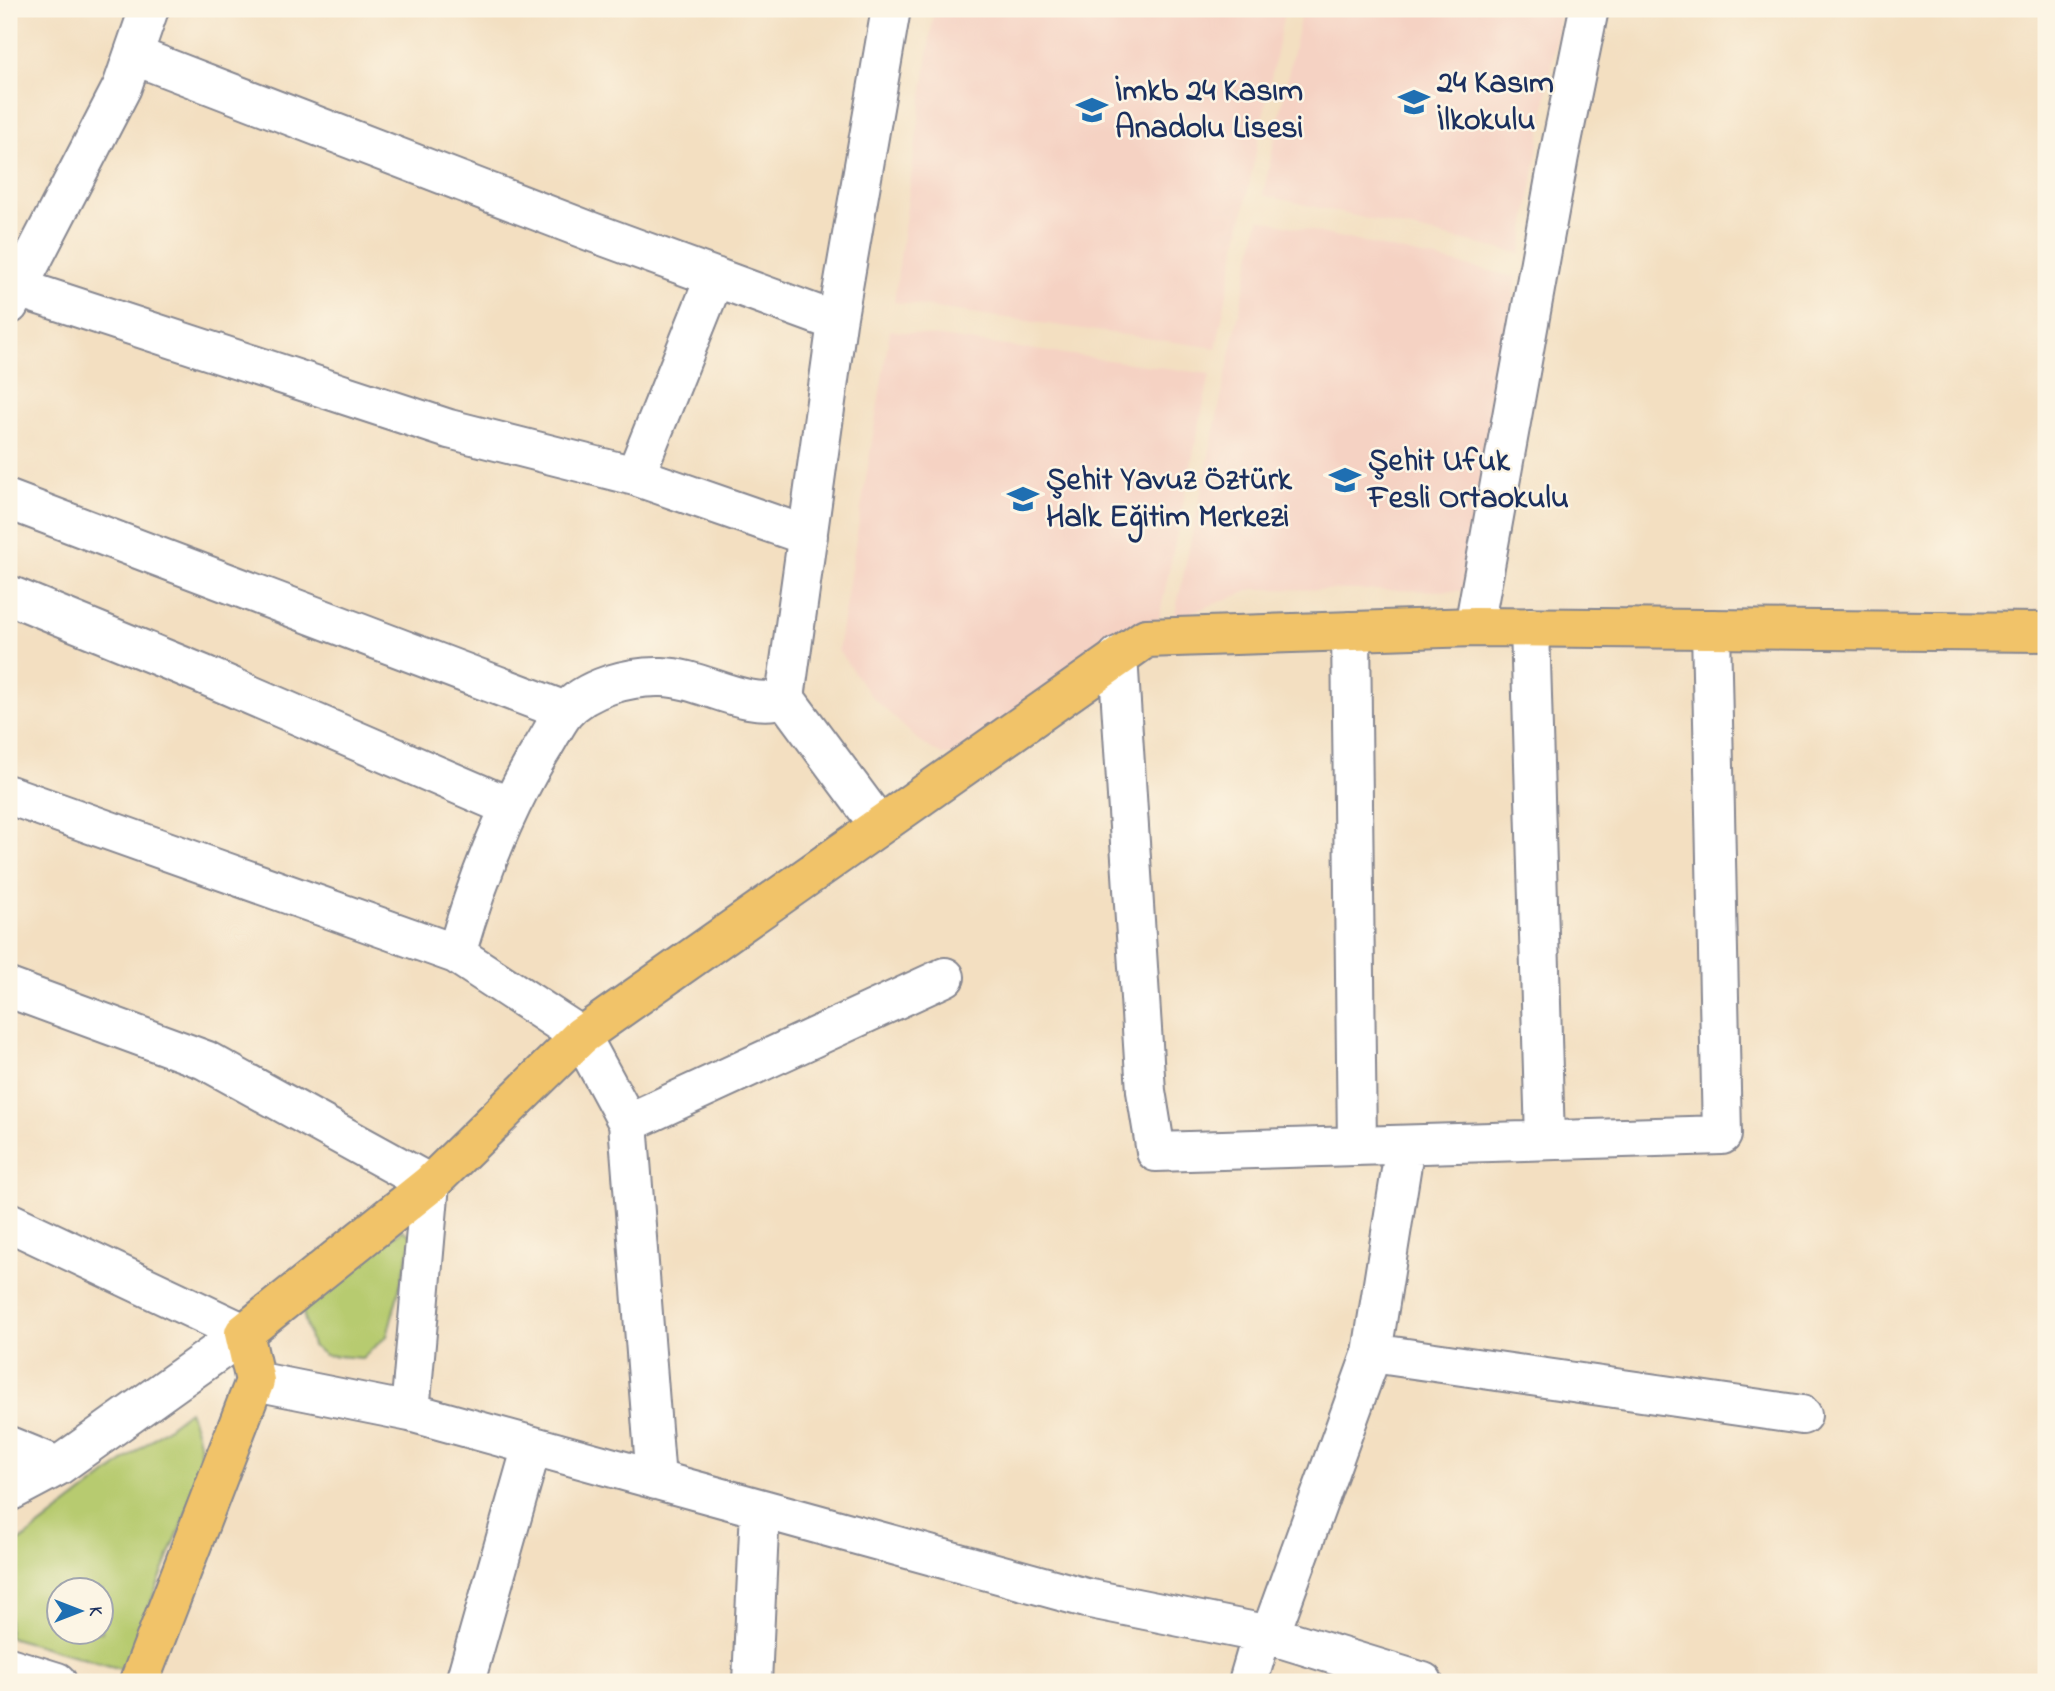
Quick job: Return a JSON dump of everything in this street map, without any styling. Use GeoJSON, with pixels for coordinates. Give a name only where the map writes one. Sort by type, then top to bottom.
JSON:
{"type":"FeatureCollection","features":[{"type":"Feature","properties":{"kind":"main road"},"geometry":{"type":"LineString","coordinates":[[139,1682],[255,1381],[244,1333],[430,1184],[581,1036],[1146,638],[1474,627],[2046,632]]}},
{"type":"Feature","properties":{"kind":"street"},"geometry":{"type":"LineString","coordinates":[[149,9],[122,87],[13,296],[449,429],[635,476],[808,536]]}},
{"type":"Feature","properties":{"kind":"street"},"geometry":{"type":"LineString","coordinates":[[878,825],[785,698],[837,322],[891,9]]}},
{"type":"Feature","properties":{"kind":"street"},"geometry":{"type":"LineString","coordinates":[[1474,627],[1559,156],[1589,9]]}},
{"type":"Feature","properties":{"kind":"street"},"geometry":{"type":"LineString","coordinates":[[133,55],[592,232],[837,322]]}},
{"type":"Feature","properties":{"kind":"street"},"geometry":{"type":"LineString","coordinates":[[635,476],[715,277]]}},
{"type":"Feature","properties":{"kind":"street"},"geometry":{"type":"LineString","coordinates":[[9,500],[565,711]]}},
{"type":"Feature","properties":{"kind":"street"},"geometry":{"type":"LineString","coordinates":[[9,595],[202,674],[510,807]]}},
{"type":"Feature","properties":{"kind":"street"},"geometry":{"type":"LineString","coordinates":[[1530,627],[1545,1140]]}},
{"type":"Feature","properties":{"kind":"street"},"geometry":{"type":"LineString","coordinates":[[1118,656],[1145,1077],[1156,1152],[1722,1135],[1711,629]]}},
{"type":"Feature","properties":{"kind":"street"},"geometry":{"type":"LineString","coordinates":[[1351,631],[1356,1146]]}},
{"type":"Feature","properties":{"kind":"street"},"geometry":{"type":"LineString","coordinates":[[456,954],[471,904],[510,807],[565,711],[598,690],[639,678],[682,678],[755,701],[772,702],[785,698]]}},
{"type":"Feature","properties":{"kind":"street"},"geometry":{"type":"LineString","coordinates":[[9,795],[456,954],[581,1036],[628,1123],[656,1480]]}},
{"type":"Feature","properties":{"kind":"street"},"geometry":{"type":"LineString","coordinates":[[628,1123],[945,976]]}},
{"type":"Feature","properties":{"kind":"street"},"geometry":{"type":"LineString","coordinates":[[9,988],[205,1060],[430,1184],[410,1412]]}},
{"type":"Feature","properties":{"kind":"street"},"geometry":{"type":"LineString","coordinates":[[1248,1682],[1372,1353],[1405,1145]]}},
{"type":"Feature","properties":{"kind":"street"},"geometry":{"type":"LineString","coordinates":[[9,1222],[244,1333],[58,1466],[9,1492]]}},
{"type":"Feature","properties":{"kind":"street"},"geometry":{"type":"LineString","coordinates":[[1372,1353],[1802,1415]]}},
{"type":"Feature","properties":{"kind":"street"},"geometry":{"type":"LineString","coordinates":[[255,1381],[410,1412],[1086,1598],[1266,1635],[1423,1682]]}},
{"type":"Feature","properties":{"kind":"street"},"geometry":{"type":"LineString","coordinates":[[465,1682],[532,1446]]}},
{"type":"Feature","properties":{"kind":"street"},"geometry":{"type":"LineString","coordinates":[[9,1447],[58,1466]]}},
{"type":"Feature","properties":{"kind":"street"},"geometry":{"type":"LineString","coordinates":[[752,1682],[760,1509]]}},
{"type":"Feature","properties":{"kind":"street"},"geometry":{"type":"LineString","coordinates":[[9,1667],[57,1682]]}},
{"type":"Feature","properties":{"kind":"shaded area","name":"İmkb 24 Kasım Anadolu Lisesi"},"geometry":{"type":"Polygon","coordinates":[[[934,9],[1285,9],[1216,348],[894,302],[934,9]]]}},
{"type":"Feature","properties":{"kind":"shaded area","name":"24 Kasım İlkokulu"},"geometry":{"type":"Polygon","coordinates":[[[1302,9],[1561,9],[1521,254],[1263,195],[1302,9]]]}},
{"type":"Feature","properties":{"kind":"shaded area","name":"Şehit Ufuk Fesli Ortaokulu"},"geometry":{"type":"Polygon","coordinates":[[[1259,219],[1516,277],[1470,591],[1254,589],[1174,619],[1259,219]]]}},
{"type":"Feature","properties":{"kind":"shaded area","name":"Şehit Yavuz Öztürk Halk Eğitim Merkezi"},"geometry":{"type":"Polygon","coordinates":[[[890,330],[1210,374],[1158,624],[957,755],[942,755],[920,742],[869,694],[838,650],[890,330]]]}},
{"type":"Feature","properties":{"kind":"green space"},"geometry":{"type":"Polygon","coordinates":[[[403,1230],[413,1237],[387,1336],[362,1358],[325,1355],[312,1346],[303,1313],[313,1296],[403,1230]]]}},
{"type":"Feature","properties":{"kind":"green space"},"geometry":{"type":"Polygon","coordinates":[[[189,1411],[200,1449],[196,1488],[124,1670],[9,1637],[9,1550],[189,1411]]]}},
{"type":"Feature","properties":{"kind":"place","name":"24 Kasım İlkokulu"},"geometry":{"type":"Point","coordinates":[1414,102]}},
{"type":"Feature","properties":{"kind":"place","name":"İmkb 24 Kasım Anadolu Lisesi"},"geometry":{"type":"Point","coordinates":[1092,110]}},
{"type":"Feature","properties":{"kind":"place","name":"Şehit Ufuk Fesli Ortaokulu"},"geometry":{"type":"Point","coordinates":[1345,480]}},
{"type":"Feature","properties":{"kind":"place","name":"Şehit Yavuz Öztürk Halk Eğitim Merkezi"},"geometry":{"type":"Point","coordinates":[1023,499]}}]}
